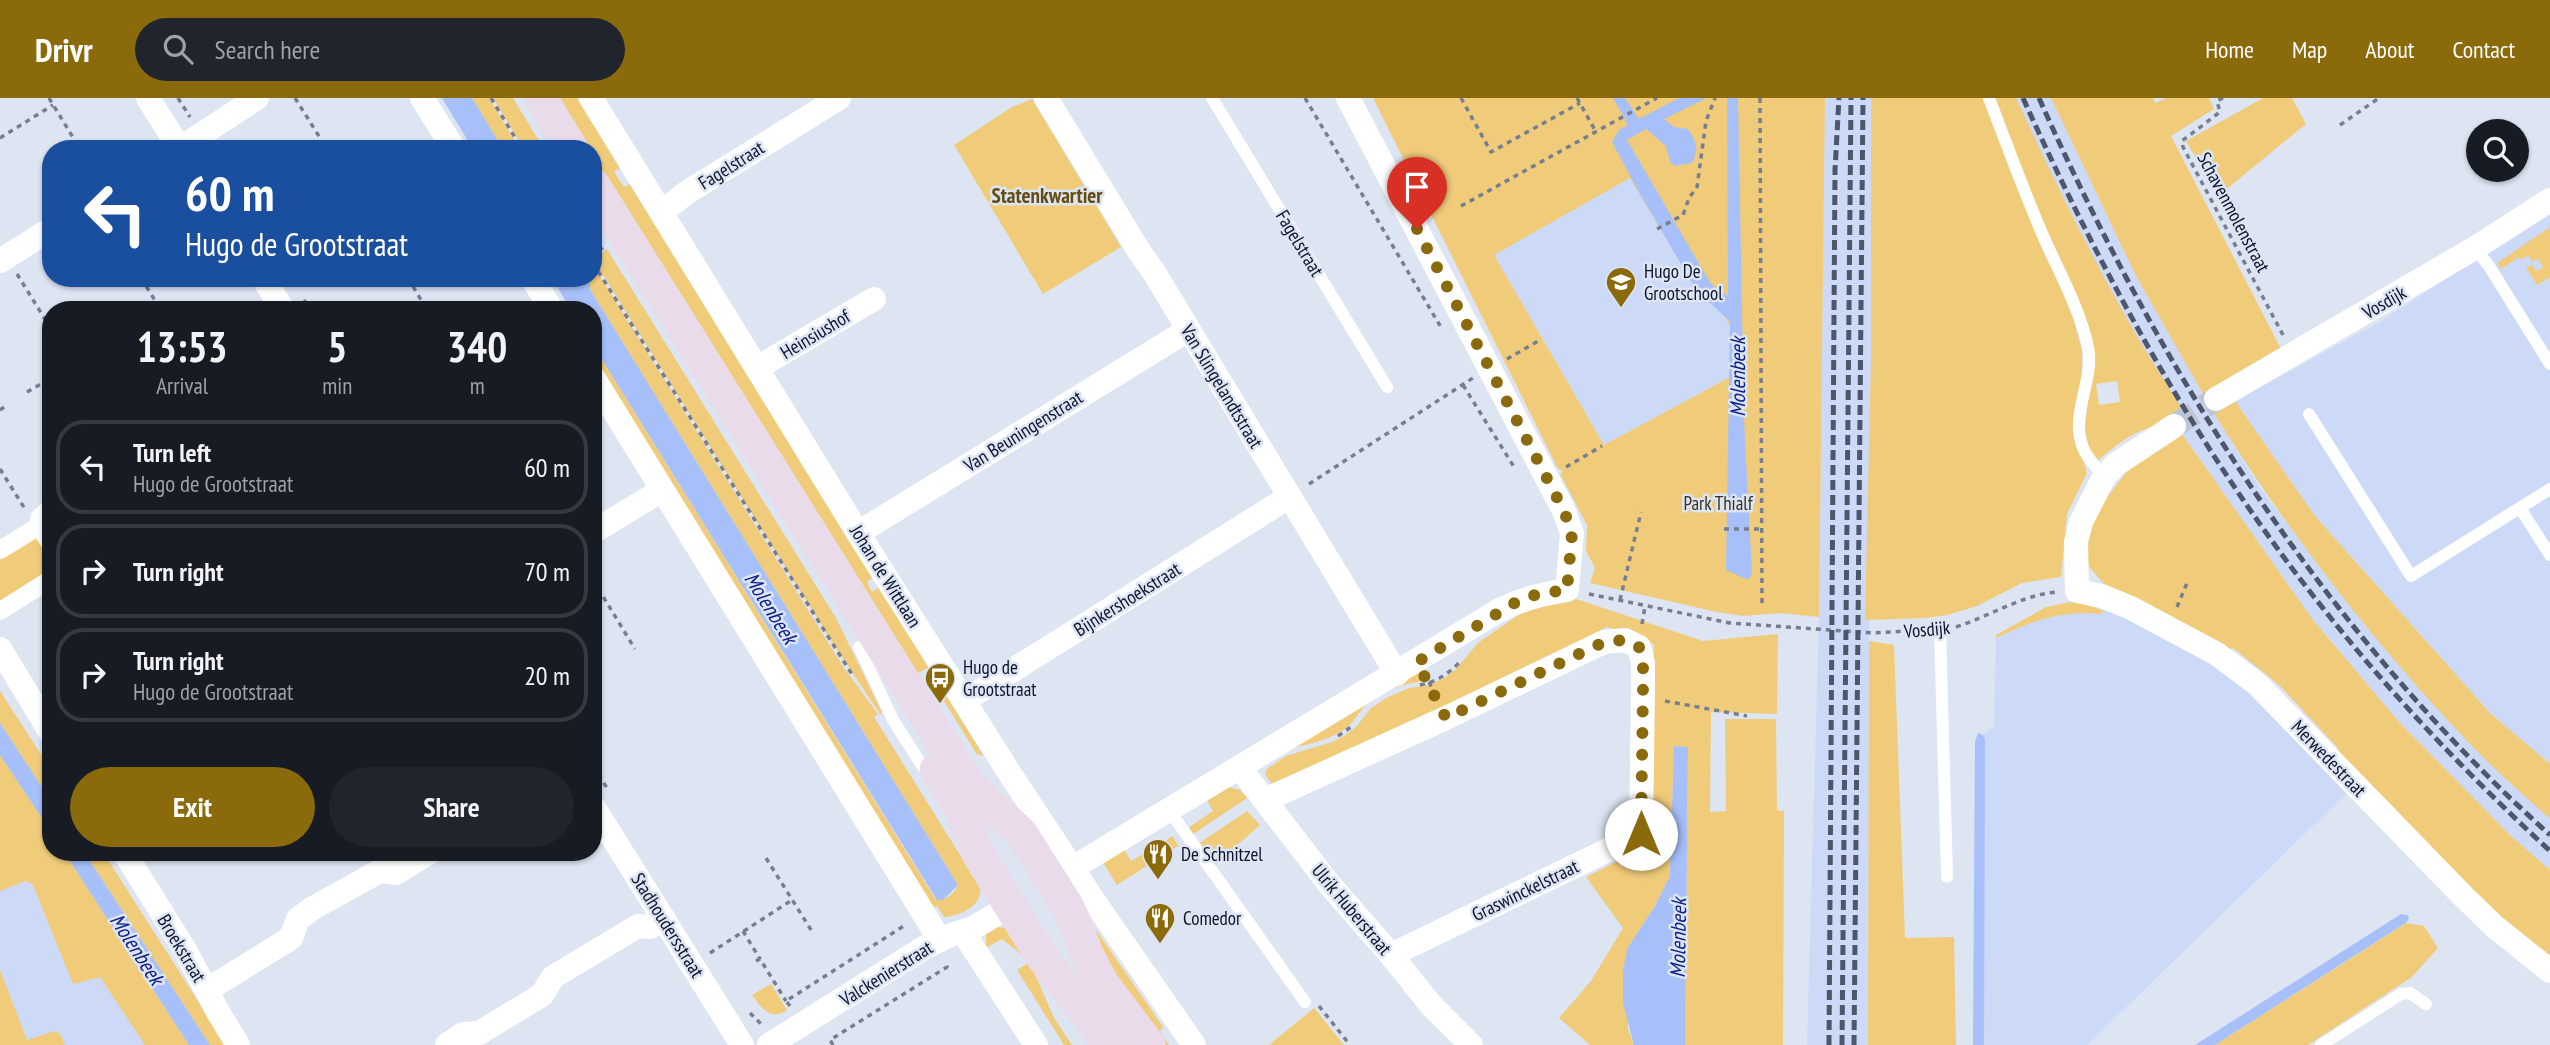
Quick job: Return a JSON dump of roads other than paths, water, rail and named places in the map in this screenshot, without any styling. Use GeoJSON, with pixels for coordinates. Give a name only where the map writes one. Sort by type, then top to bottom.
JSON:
{"type":"FeatureCollection","features":[{"type":"Feature","properties":{"kind":"main road"},"geometry":{"type":"LineString","coordinates":[[517,98],[543,140]]}},
{"type":"Feature","properties":{"kind":"main road"},"geometry":{"type":"LineString","coordinates":[[541,98],[567,140]]}},
{"type":"Feature","properties":{"kind":"main road","name":"Johan de Wittlaan"},"geometry":{"type":"LineString","coordinates":[[602,198],[968,785],[1017,827],[1033,853],[1063,884],[1086,952],[1104,984],[1149,1045]]}},
{"type":"Feature","properties":{"kind":"main road"},"geometry":{"type":"LineString","coordinates":[[602,235],[960,808],[1003,893],[1040,954],[1110,1045]]}},
{"type":"Feature","properties":{"kind":"main road"},"geometry":{"type":"LineString","coordinates":[[1033,853],[1008,856],[1000,863],[1003,893],[1050,931],[1060,922],[1063,884]]}},
{"type":"Feature","properties":{"kind":"main road"},"geometry":{"type":"LineString","coordinates":[[1057,977],[1068,1017],[1087,1045]]}},
{"type":"Feature","properties":{"kind":"street"},"geometry":{"type":"LineString","coordinates":[[148,98],[174,140]]}},
{"type":"Feature","properties":{"kind":"street"},"geometry":{"type":"LineString","coordinates":[[193,140],[257,98]]}},
{"type":"Feature","properties":{"kind":"street"},"geometry":{"type":"LineString","coordinates":[[422,98],[448,140]]}},
{"type":"Feature","properties":{"kind":"street","name":"Johan de Wittlaan"},"geometry":{"type":"LineString","coordinates":[[591,98],[858,533],[1019,788],[1063,884],[1194,1045]]}},
{"type":"Feature","properties":{"kind":"street","name":"Fagelstraat"},"geometry":{"type":"LineString","coordinates":[[662,212],[686,193],[839,98]]}},
{"type":"Feature","properties":{"kind":"street","name":"Van Slingelandtstraat"},"geometry":{"type":"LineString","coordinates":[[1046,98],[1289,497],[1407,668]]}},
{"type":"Feature","properties":{"kind":"street"},"geometry":{"type":"LineString","coordinates":[[1063,884],[1169,810],[1518,601],[1538,594],[1567,590],[1572,533],[1564,511],[1348,98]]}},
{"type":"Feature","properties":{"kind":"street","name":"Vosdijk"},"geometry":{"type":"LineString","coordinates":[[2216,399],[2475,248],[2550,200]]}},
{"type":"Feature","properties":{"kind":"street"},"geometry":{"type":"LineString","coordinates":[[3,259],[42,235]]}},
{"type":"Feature","properties":{"kind":"street","name":"Heinsiushof"},"geometry":{"type":"LineString","coordinates":[[757,368],[874,299]]}},
{"type":"Feature","properties":{"kind":"street","name":"Van Beuningenstraat"},"geometry":{"type":"LineString","coordinates":[[858,533],[1188,330]]}},
{"type":"Feature","properties":{"kind":"street"},"geometry":{"type":"LineString","coordinates":[[602,392],[940,940]]}},
{"type":"Feature","properties":{"kind":"street"},"geometry":{"type":"LineString","coordinates":[[2104,477],[2115,465],[2174,426]]}},
{"type":"Feature","properties":{"kind":"street","name":"Merwedestraat"},"geometry":{"type":"LineString","coordinates":[[2104,477],[2081,522],[2076,542],[2077,591],[2102,596],[2131,608],[2217,654],[2257,684],[2462,895],[2494,926],[2550,971]]}},
{"type":"Feature","properties":{"kind":"street"},"geometry":{"type":"LineString","coordinates":[[602,526],[662,489]]}},
{"type":"Feature","properties":{"kind":"street","name":"Bijnkershoekstraat"},"geometry":{"type":"LineString","coordinates":[[965,700],[1289,497]]}},
{"type":"Feature","properties":{"kind":"street"},"geometry":{"type":"LineString","coordinates":[[0,550],[42,518]]}},
{"type":"Feature","properties":{"kind":"street"},"geometry":{"type":"LineString","coordinates":[[0,611],[42,585]]}},
{"type":"Feature","properties":{"kind":"street","name":"Graswinckelstraat"},"geometry":{"type":"LineString","coordinates":[[1265,800],[1446,718],[1604,642],[1625,640],[1639,647],[1643,663],[1641,834],[1391,955]]}},
{"type":"Feature","properties":{"kind":"street"},"geometry":{"type":"LineString","coordinates":[[0,649],[42,718]]}},
{"type":"Feature","properties":{"kind":"street","name":"Ulrik Huberstraat"},"geometry":{"type":"LineString","coordinates":[[1240,768],[1329,884],[1391,955],[1430,1005],[1471,1045]]}},
{"type":"Feature","properties":{"kind":"street","name":"Stadhoudersstraat"},"geometry":{"type":"LineString","coordinates":[[602,820],[742,1045]]}},
{"type":"Feature","properties":{"kind":"street","name":"Broekstraat"},"geometry":{"type":"LineString","coordinates":[[129,861],[238,1045]]}},
{"type":"Feature","properties":{"kind":"street"},"geometry":{"type":"LineString","coordinates":[[207,990],[291,938],[298,919],[313,908],[380,871],[396,873],[415,861]]}},
{"type":"Feature","properties":{"kind":"street","name":"Valckenierstraat"},"geometry":{"type":"LineString","coordinates":[[769,1045],[799,1034],[940,940],[970,942],[1003,893]]}},
{"type":"Feature","properties":{"kind":"street"},"geometry":{"type":"LineString","coordinates":[[447,1045],[463,1034],[479,1033],[542,995],[554,977],[638,926],[650,927],[664,919]]}},
{"type":"Feature","properties":{"kind":"street"},"geometry":{"type":"LineString","coordinates":[[970,942],[1036,1045]]}},
{"type":"Feature","properties":{"kind":"lane","name":"Fagelstraat"},"geometry":{"type":"LineString","coordinates":[[1212,98],[1387,387]]}},
{"type":"Feature","properties":{"kind":"lane"},"geometry":{"type":"LineString","coordinates":[[1989,98],[2088,347],[2088,375],[2079,413],[2078,431],[2084,451],[2104,477]]}},
{"type":"Feature","properties":{"kind":"lane"},"geometry":{"type":"LineString","coordinates":[[2475,248],[2550,364]]}},
{"type":"Feature","properties":{"kind":"lane"},"geometry":{"type":"LineString","coordinates":[[2309,414],[2411,576],[2550,489]]}},
{"type":"Feature","properties":{"kind":"lane"},"geometry":{"type":"LineString","coordinates":[[2520,508],[2550,555]]}},
{"type":"Feature","properties":{"kind":"lane"},"geometry":{"type":"LineString","coordinates":[[1940,629],[1947,877]]}},
{"type":"Feature","properties":{"kind":"lane"},"geometry":{"type":"LineString","coordinates":[[1169,810],[1305,1002]]}},
{"type":"Feature","properties":{"kind":"lane"},"geometry":{"type":"LineString","coordinates":[[2321,1045],[2401,994],[2410,993],[2426,1004]]}},
{"type":"Feature","properties":{"kind":"water"},"geometry":{"type":"Polygon","coordinates":[[[442,98],[472,98],[498,140],[468,140],[442,98]]]}},
{"type":"Feature","properties":{"kind":"water","name":"Molenbeek"},"geometry":{"type":"Polygon","coordinates":[[[1613,98],[1625,98],[1639,119],[1679,98],[1707,98],[1664,119],[1674,127],[1688,129],[1691,133],[1696,149],[1692,163],[1675,166],[1670,162],[1666,146],[1646,129],[1627,140],[1711,284],[1728,296],[1727,98],[1738,98],[1744,419],[1752,573],[1748,580],[1726,570],[1730,321],[1698,292],[1692,283],[1612,142],[1620,129],[1628,125],[1613,98]]]}},
{"type":"Feature","properties":{"kind":"water"},"geometry":{"type":"Polygon","coordinates":[[[590,287],[597,301],[566,301],[558,288],[590,287]]]}},
{"type":"Feature","properties":{"kind":"water","name":"Molenbeek"},"geometry":{"type":"Polygon","coordinates":[[[602,309],[958,885],[943,900],[937,900],[602,360],[602,309]]]}},
{"type":"Feature","properties":{"kind":"water"},"geometry":{"type":"Polygon","coordinates":[[[0,723],[42,787],[42,818],[0,755],[0,723]]]}},
{"type":"Feature","properties":{"kind":"water"},"geometry":{"type":"Polygon","coordinates":[[[1978,733],[1985,739],[1984,1045],[1973,1045],[1975,742],[1978,733]]]}},
{"type":"Feature","properties":{"kind":"water","name":"Molenbeek"},"geometry":{"type":"Polygon","coordinates":[[[1674,746],[1688,747],[1685,1045],[1634,1045],[1623,1003],[1623,970],[1628,947],[1655,906],[1670,876],[1674,746]]]}},
{"type":"Feature","properties":{"kind":"water","name":"Molenbeek"},"geometry":{"type":"Polygon","coordinates":[[[70,861],[90,861],[210,1045],[189,1045],[70,861]]]}},
{"type":"Feature","properties":{"kind":"water"},"geometry":{"type":"Polygon","coordinates":[[[2401,914],[2409,917],[2407,922],[2215,1045],[2195,1045],[2401,914]]]}},
{"type":"Feature","properties":{"kind":"tunnel"},"geometry":{"type":"LineString","coordinates":[[2174,426],[2216,399]]}},
{"type":"Feature","properties":{"kind":"railway"},"geometry":{"type":"LineString","coordinates":[[1829,1045],[1835,170],[1839,98]]}},
{"type":"Feature","properties":{"kind":"railway"},"geometry":{"type":"LineString","coordinates":[[1842,1045],[1851,98]]}},
{"type":"Feature","properties":{"kind":"railway"},"geometry":{"type":"LineString","coordinates":[[1854,1045],[1863,98]]}},
{"type":"Feature","properties":{"kind":"railway"},"geometry":{"type":"LineString","coordinates":[[2023,98],[2087,233],[2158,365],[2237,491],[2280,553],[2406,706],[2462,766],[2550,851]]}},
{"type":"Feature","properties":{"kind":"railway"},"geometry":{"type":"LineString","coordinates":[[2039,98],[2139,301],[2195,399],[2256,494],[2322,586],[2392,673],[2468,757],[2550,835]]}},
{"type":"Feature","properties":{"kind":"place","name":"Hugo De Grootschool"},"geometry":{"type":"Point","coordinates":[1621,309]}},
{"type":"Feature","properties":{"kind":"place","name":"Hugo de Grootstraat"},"geometry":{"type":"Point","coordinates":[940,705]}},
{"type":"Feature","properties":{"kind":"place","name":"De Schnitzel"},"geometry":{"type":"Point","coordinates":[1158,881]}},
{"type":"Feature","properties":{"kind":"place","name":"Comedor"},"geometry":{"type":"Point","coordinates":[1160,945]}},
{"type":"Feature","properties":{"kind":"district","name":"Statenkwartier"},"geometry":{"type":"Point","coordinates":[1047,195]}},
{"type":"Feature","properties":{"kind":"park label","name":"Park Thialf"},"geometry":{"type":"Point","coordinates":[1718,503]}}]}
